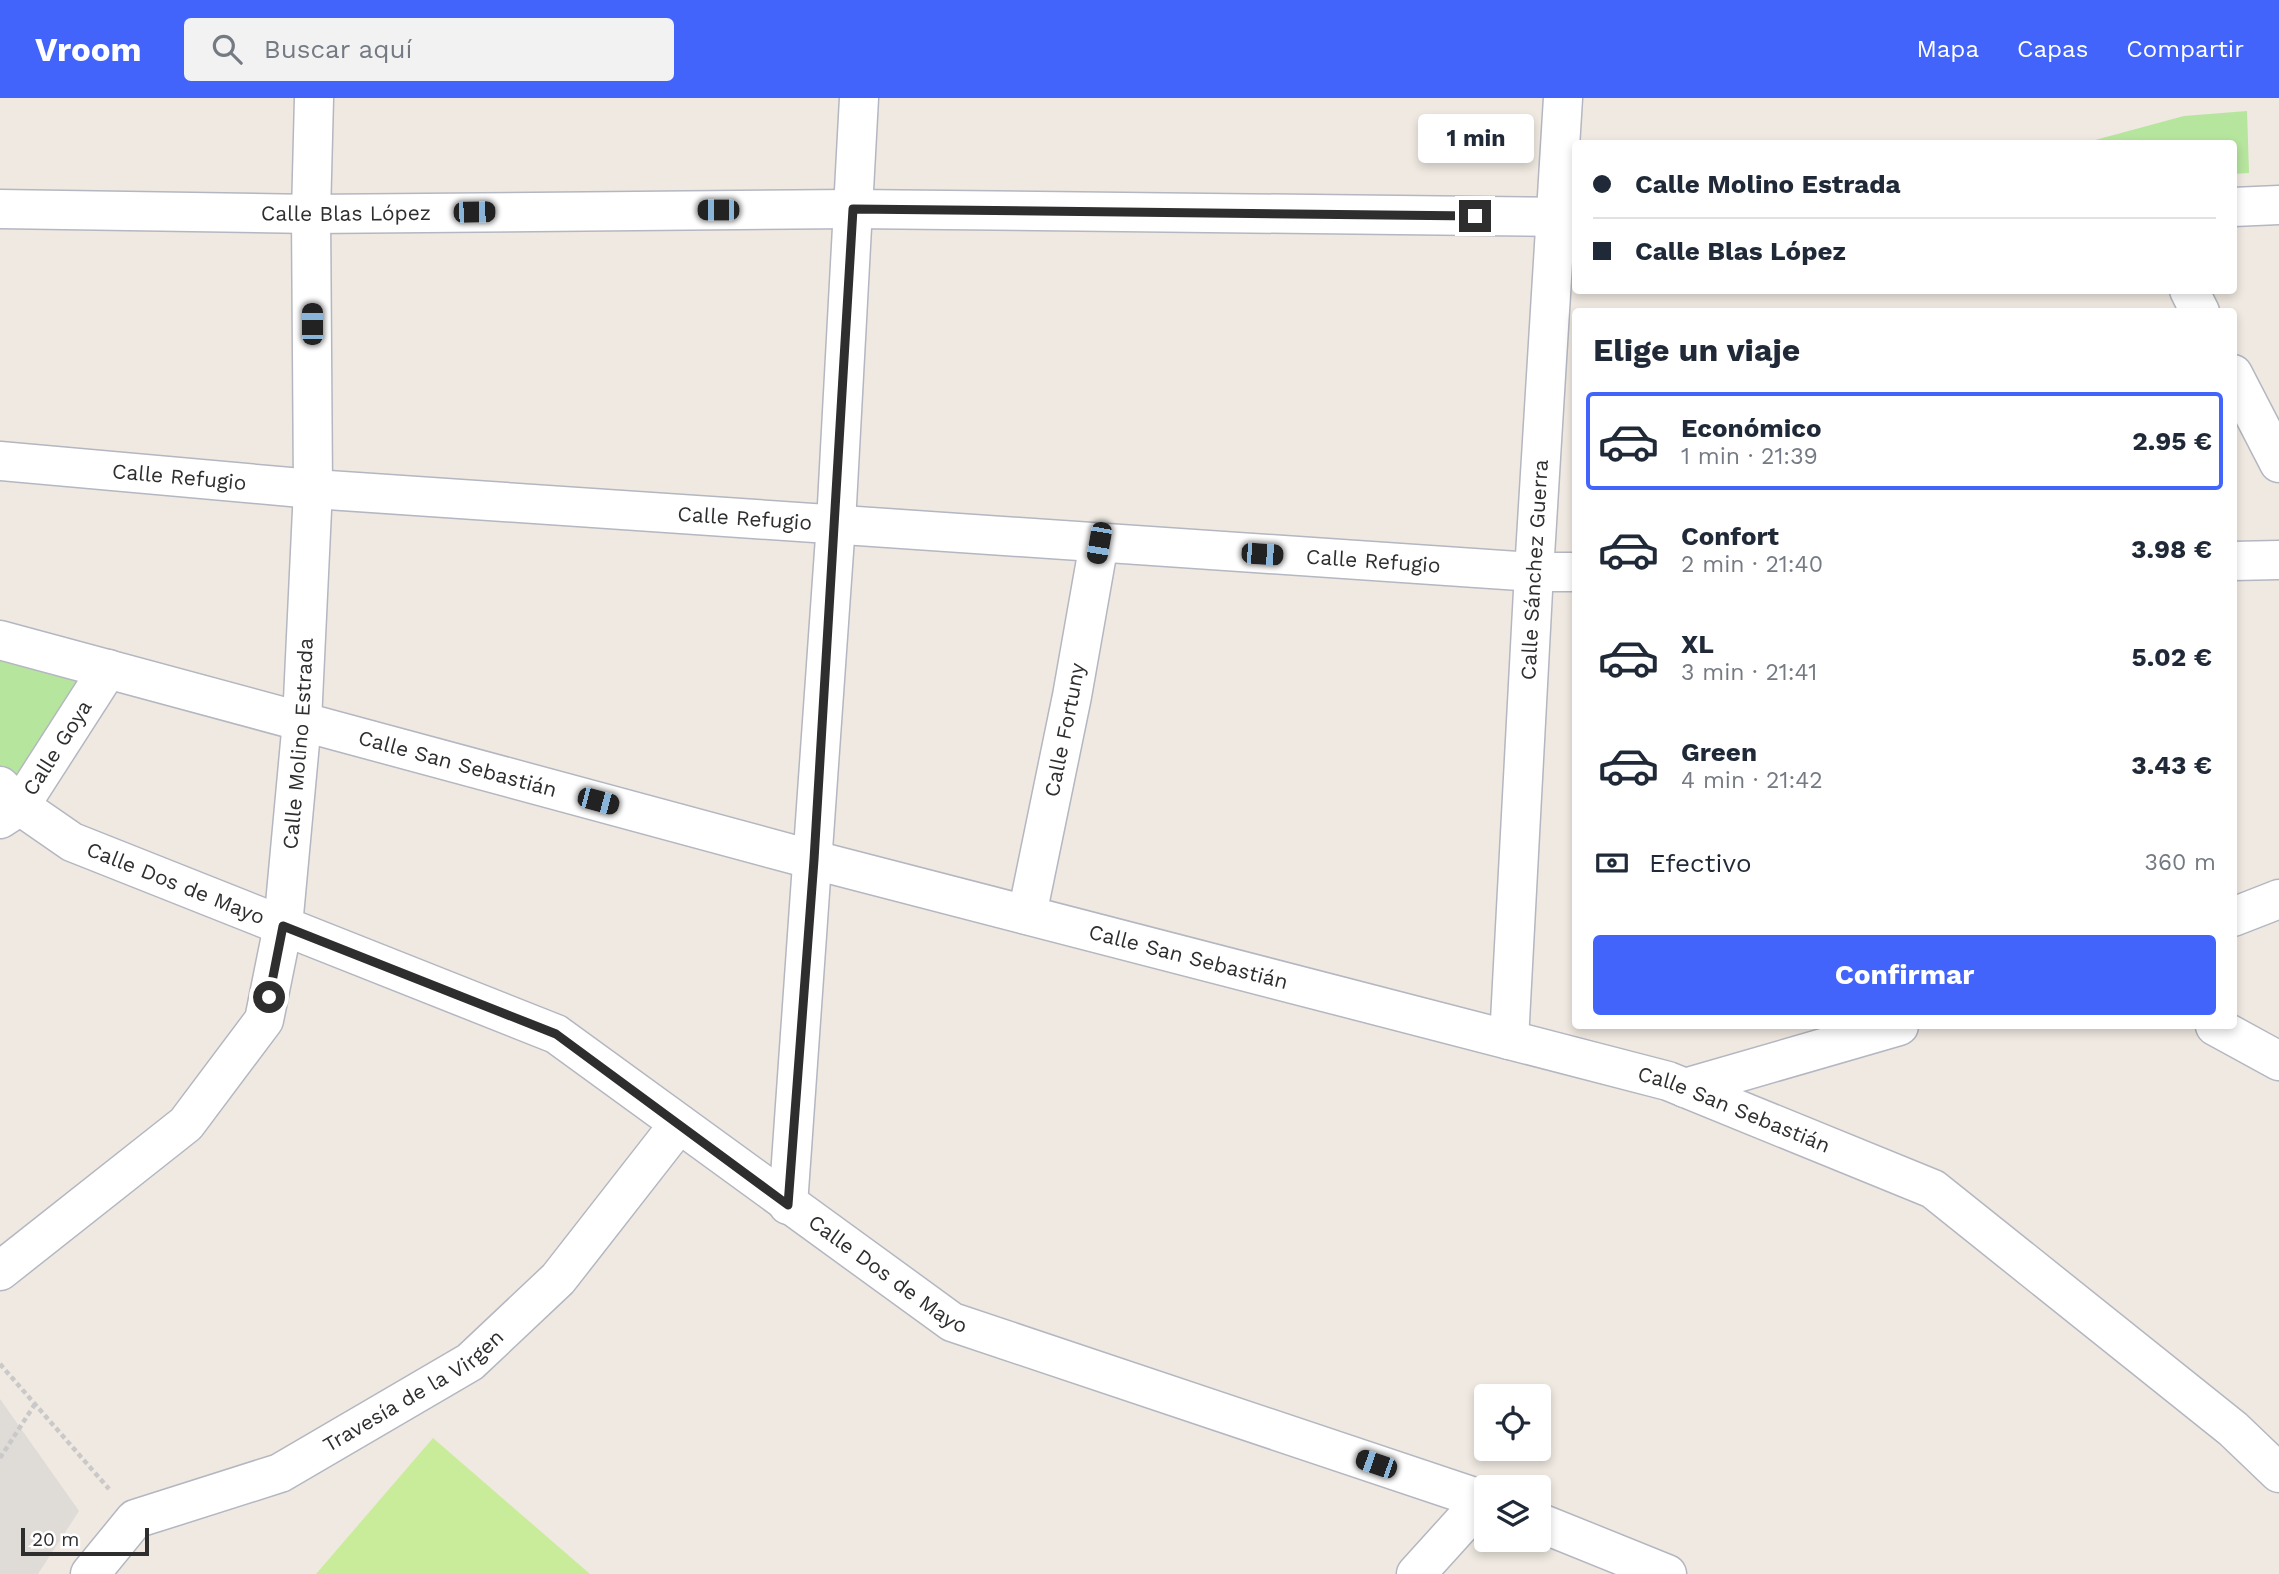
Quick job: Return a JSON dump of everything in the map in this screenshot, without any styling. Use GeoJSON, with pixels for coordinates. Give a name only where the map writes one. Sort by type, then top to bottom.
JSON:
{"type":"FeatureCollection","features":[{"type":"Feature","properties":{"kind":"street","name":"Calle Molino Estrada"},"geometry":{"type":"LineString","coordinates":[[0,1271],[186,1124],[264,1020],[283,926],[302,721],[313,489],[311,214],[314,98]]}},
{"type":"Feature","properties":{"kind":"street"},"geometry":{"type":"LineString","coordinates":[[788,1205],[836,523],[859,98]]}},
{"type":"Feature","properties":{"kind":"street","name":"Calle Sánchez Guerra"},"geometry":{"type":"LineString","coordinates":[[1509,1040],[1534,572],[1566,217],[1563,98]]}},
{"type":"Feature","properties":{"kind":"street"},"geometry":{"type":"LineString","coordinates":[[2237,207],[2279,205]]}},
{"type":"Feature","properties":{"kind":"street","name":"Calle Blas López"},"geometry":{"type":"LineString","coordinates":[[0,209],[311,214],[853,209],[1566,217]]}},
{"type":"Feature","properties":{"kind":"street"},"geometry":{"type":"LineString","coordinates":[[2237,382],[2279,463]]}},
{"type":"Feature","properties":{"kind":"street","name":"Calle Refugio"},"geometry":{"type":"LineString","coordinates":[[0,461],[313,489],[1534,572],[1572,572]]}},
{"type":"Feature","properties":{"kind":"street","name":"Calle Fortuny"},"geometry":{"type":"LineString","coordinates":[[1027,915],[1072,696],[1099,543]]}},
{"type":"Feature","properties":{"kind":"street"},"geometry":{"type":"LineString","coordinates":[[2237,561],[2279,560]]}},
{"type":"Feature","properties":{"kind":"street","name":"Calle San Sebastián"},"geometry":{"type":"LineString","coordinates":[[0,640],[814,860],[1685,1088],[1933,1189],[2233,1429],[2279,1473]]}},
{"type":"Feature","properties":{"kind":"street","name":"Calle Goya"},"geometry":{"type":"LineString","coordinates":[[7,804],[108,669]]}},
{"type":"Feature","properties":{"kind":"street","name":"Calle Dos de Mayo"},"geometry":{"type":"LineString","coordinates":[[7,804],[72,842],[556,1034],[952,1322],[1474,1497]]}},
{"type":"Feature","properties":{"kind":"street"},"geometry":{"type":"LineString","coordinates":[[2237,915],[2279,899]]}},
{"type":"Feature","properties":{"kind":"street"},"geometry":{"type":"LineString","coordinates":[[1685,1088],[1889,1029]]}},
{"type":"Feature","properties":{"kind":"street"},"geometry":{"type":"LineString","coordinates":[[2220,1029],[2279,1061]]}},
{"type":"Feature","properties":{"kind":"street","name":"Travesía de la Virgen"},"geometry":{"type":"LineString","coordinates":[[135,1519],[280,1472],[470,1362],[558,1279],[679,1124]]}},
{"type":"Feature","properties":{"kind":"street"},"geometry":{"type":"LineString","coordinates":[[1416,1574],[1474,1511]]}},
{"type":"Feature","properties":{"kind":"street"},"geometry":{"type":"LineString","coordinates":[[90,1574],[135,1519]]}},
{"type":"Feature","properties":{"kind":"street"},"geometry":{"type":"LineString","coordinates":[[1551,1527],[1667,1574]]}},
{"type":"Feature","properties":{"kind":"path"},"geometry":{"type":"LineString","coordinates":[[0,1364],[135,1519]]}},
{"type":"Feature","properties":{"kind":"path"},"geometry":{"type":"LineString","coordinates":[[0,1458],[34,1404]]}},
{"type":"Feature","properties":{"kind":"green space"},"geometry":{"type":"Polygon","coordinates":[[[2247,111],[2249,173],[2237,174],[2237,140],[2095,140],[2184,116],[2247,111]]]}},
{"type":"Feature","properties":{"kind":"green space"},"geometry":{"type":"Polygon","coordinates":[[[0,640],[108,669],[20,806],[0,786],[0,640]]]}},
{"type":"Feature","properties":{"kind":"green space"},"geometry":{"type":"Polygon","coordinates":[[[433,1438],[590,1574],[316,1574],[433,1438]]]}},
{"type":"Feature","properties":{"kind":"shaded area"},"geometry":{"type":"Polygon","coordinates":[[[0,1399],[79,1511],[38,1574],[0,1574],[0,1399]]]}},
{"type":"Feature","properties":{"kind":"route"},"geometry":{"type":"LineString","coordinates":[[269,997],[283,926],[556,1034],[788,1205],[836,523],[853,209],[1475,216]]}}]}
